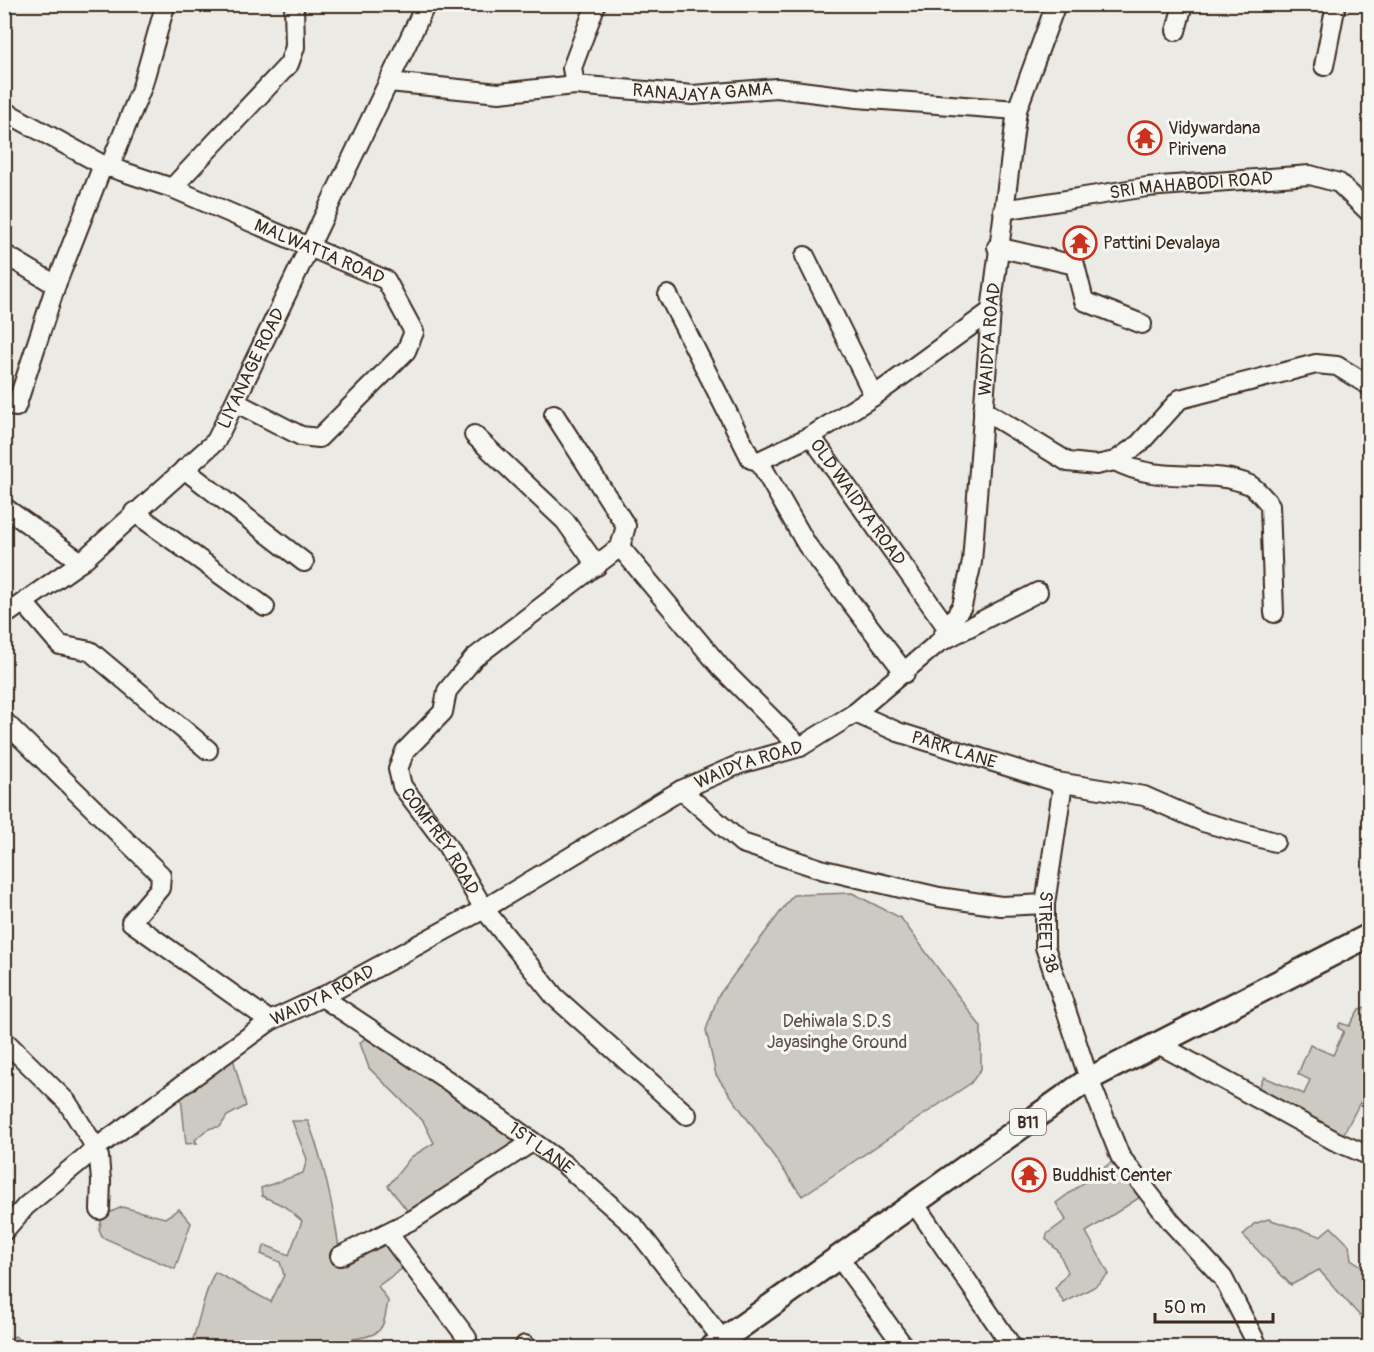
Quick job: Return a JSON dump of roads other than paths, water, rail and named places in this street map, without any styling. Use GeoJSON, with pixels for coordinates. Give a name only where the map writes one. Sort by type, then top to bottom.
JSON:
{"type":"FeatureCollection","features":[{"type":"Feature","properties":{"kind":"main road","name":"B11"},"geometry":{"type":"LineString","coordinates":[[716,1343],[1089,1079],[1160,1045],[1370,935]]}},
{"type":"Feature","properties":{"kind":"street"},"geometry":{"type":"LineString","coordinates":[[172,188],[288,64],[295,47],[294,4]]}},
{"type":"Feature","properties":{"kind":"street","name":"LIYANAGE ROAD"},"geometry":{"type":"LineString","coordinates":[[4,616],[81,562],[134,512],[216,441],[426,4]]}},
{"type":"Feature","properties":{"kind":"street"},"geometry":{"type":"LineString","coordinates":[[575,85],[572,68],[596,4]]}},
{"type":"Feature","properties":{"kind":"street","name":"WAIDYA ROAD"},"geometry":{"type":"LineString","coordinates":[[4,1231],[26,1206],[96,1148],[270,1021],[322,997],[484,909],[681,790],[740,764],[800,747],[855,713],[905,673],[943,636],[962,606],[972,562],[991,311],[1017,110],[1056,4]]}},
{"type":"Feature","properties":{"kind":"street"},"geometry":{"type":"LineString","coordinates":[[1176,31],[1183,4]]}},
{"type":"Feature","properties":{"kind":"street"},"geometry":{"type":"LineString","coordinates":[[1324,66],[1336,4]]}},
{"type":"Feature","properties":{"kind":"street"},"geometry":{"type":"LineString","coordinates":[[16,407],[57,285],[106,166],[142,87],[165,6]]}},
{"type":"Feature","properties":{"kind":"street","name":"RANAJAYA GAMA"},"geometry":{"type":"LineString","coordinates":[[389,82],[499,93],[575,85],[693,94],[777,88],[857,98],[1017,110]]}},
{"type":"Feature","properties":{"kind":"street","name":"MALWATTA ROAD"},"geometry":{"type":"LineString","coordinates":[[4,111],[106,166],[172,188],[386,280],[414,332],[406,351],[319,438],[301,436],[235,402]]}},
{"type":"Feature","properties":{"kind":"street","name":"SRI MAHABODI ROAD"},"geometry":{"type":"LineString","coordinates":[[1003,210],[1147,187],[1311,175],[1339,183],[1368,209]]}},
{"type":"Feature","properties":{"kind":"street"},"geometry":{"type":"LineString","coordinates":[[998,247],[1076,265],[1084,301],[1142,324]]}},
{"type":"Feature","properties":{"kind":"street"},"geometry":{"type":"LineString","coordinates":[[4,254],[57,285]]}},
{"type":"Feature","properties":{"kind":"street"},"geometry":{"type":"LineString","coordinates":[[805,256],[874,396]]}},
{"type":"Feature","properties":{"kind":"street"},"geometry":{"type":"LineString","coordinates":[[668,295],[751,459],[759,461],[811,436]]}},
{"type":"Feature","properties":{"kind":"street","name":"OLD WAIDYA ROAD"},"geometry":{"type":"LineString","coordinates":[[943,636],[811,436],[874,396],[991,311]]}},
{"type":"Feature","properties":{"kind":"street"},"geometry":{"type":"LineString","coordinates":[[983,410],[1068,462],[1096,465],[1115,461],[1138,444],[1180,399],[1316,364],[1337,366],[1370,386]]}},
{"type":"Feature","properties":{"kind":"street"},"geometry":{"type":"LineString","coordinates":[[554,414],[626,526],[620,547],[722,669],[800,747]]}},
{"type":"Feature","properties":{"kind":"street"},"geometry":{"type":"LineString","coordinates":[[474,435],[565,521],[597,566]]}},
{"type":"Feature","properties":{"kind":"street"},"geometry":{"type":"LineString","coordinates":[[759,461],[807,544],[905,673]]}},
{"type":"Feature","properties":{"kind":"street"},"geometry":{"type":"LineString","coordinates":[[1115,461],[1133,470],[1150,474],[1231,479],[1252,486],[1270,505],[1274,613]]}},
{"type":"Feature","properties":{"kind":"street"},"geometry":{"type":"LineString","coordinates":[[184,469],[304,562]]}},
{"type":"Feature","properties":{"kind":"street"},"geometry":{"type":"LineString","coordinates":[[4,507],[81,562]]}},
{"type":"Feature","properties":{"kind":"street"},"geometry":{"type":"LineString","coordinates":[[134,512],[265,607]]}},
{"type":"Feature","properties":{"kind":"street","name":"COMFREY ROAD"},"geometry":{"type":"LineString","coordinates":[[620,547],[474,658],[447,691],[443,712],[405,752],[398,769],[402,786],[446,844],[484,909],[555,997],[687,1115]]}},
{"type":"Feature","properties":{"kind":"street"},"geometry":{"type":"LineString","coordinates":[[943,636],[1038,592]]}},
{"type":"Feature","properties":{"kind":"street"},"geometry":{"type":"LineString","coordinates":[[24,603],[60,645],[90,651],[208,750]]}},
{"type":"Feature","properties":{"kind":"street","name":"PARK LANE"},"geometry":{"type":"LineString","coordinates":[[855,713],[898,732],[1057,782],[1144,796],[1203,822],[1275,842]]}},
{"type":"Feature","properties":{"kind":"street"},"geometry":{"type":"LineString","coordinates":[[4,721],[161,875],[160,888],[131,922],[270,1021]]}},
{"type":"Feature","properties":{"kind":"street","name":"STREET 38"},"geometry":{"type":"LineString","coordinates":[[1057,782],[1062,790],[1045,904],[1045,947],[1089,1079],[1120,1156],[1172,1223],[1223,1278],[1259,1347]]}},
{"type":"Feature","properties":{"kind":"street"},"geometry":{"type":"LineString","coordinates":[[681,790],[742,843],[824,870],[939,897],[1001,906],[1045,904]]}},
{"type":"Feature","properties":{"kind":"street","name":"1ST LANE"},"geometry":{"type":"LineString","coordinates":[[322,997],[447,1080],[565,1165],[635,1227],[716,1343]]}},
{"type":"Feature","properties":{"kind":"street"},"geometry":{"type":"LineString","coordinates":[[4,1040],[67,1102],[96,1148],[101,1181],[100,1210]]}},
{"type":"Feature","properties":{"kind":"street"},"geometry":{"type":"LineString","coordinates":[[1160,1045],[1335,1141],[1370,1156]]}},
{"type":"Feature","properties":{"kind":"street"},"geometry":{"type":"LineString","coordinates":[[340,1256],[414,1220],[532,1142]]}},
{"type":"Feature","properties":{"kind":"street"},"geometry":{"type":"LineString","coordinates":[[914,1203],[1013,1347]]}},
{"type":"Feature","properties":{"kind":"street"},"geometry":{"type":"LineString","coordinates":[[388,1233],[467,1338]]}},
{"type":"Feature","properties":{"kind":"street"},"geometry":{"type":"LineString","coordinates":[[838,1256],[905,1347]]}},
{"type":"Feature","properties":{"kind":"place","name":"Vidywardana Pirivena"},"geometry":{"type":"Point","coordinates":[1145,138]}},
{"type":"Feature","properties":{"kind":"place","name":"Pattini Devalaya"},"geometry":{"type":"Point","coordinates":[1080,243]}},
{"type":"Feature","properties":{"kind":"place","name":"Buddhist Center"},"geometry":{"type":"Point","coordinates":[1029,1175]}},
{"type":"Feature","properties":{"kind":"park label","name":"Dehiwala S.D.S Jayasinghe Ground"},"geometry":{"type":"Point","coordinates":[837,1031]}}]}
